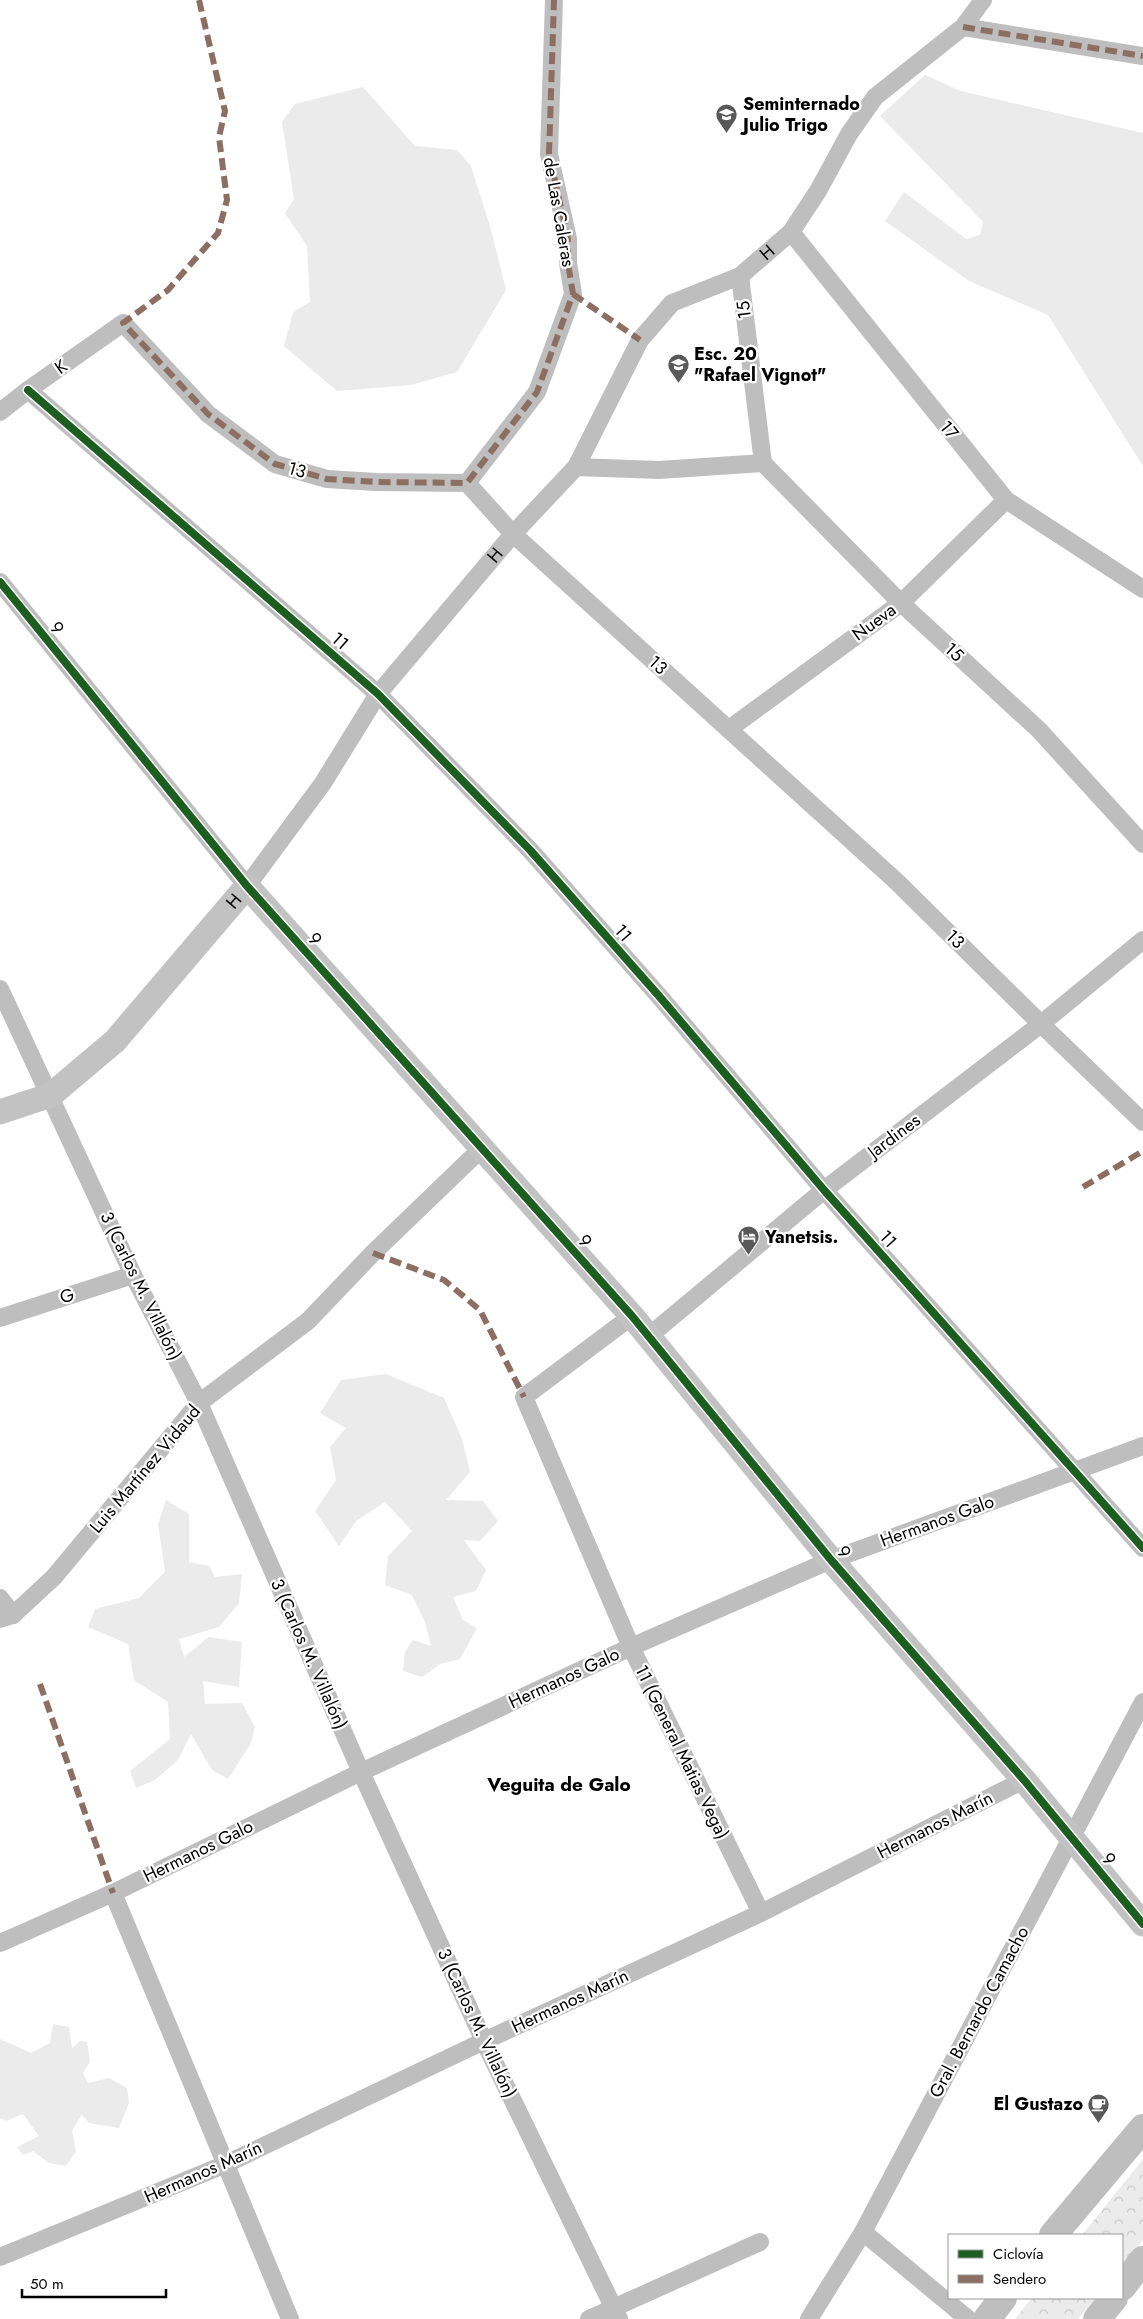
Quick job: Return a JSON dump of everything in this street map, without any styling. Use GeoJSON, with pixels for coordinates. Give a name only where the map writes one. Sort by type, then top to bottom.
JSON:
{"type":"FeatureCollection","features":[{"type":"Feature","properties":{"kind":"main road"},"geometry":{"type":"LineString","coordinates":[[1054,2234],[1143,2128]]}},
{"type":"Feature","properties":{"kind":"main road"},"geometry":{"type":"LineString","coordinates":[[1123,2286],[1143,2260]]}},
{"type":"Feature","properties":{"kind":"main road"},"geometry":{"type":"LineString","coordinates":[[987,2319],[1002,2299]]}},
{"type":"Feature","properties":{"kind":"main road"},"geometry":{"type":"LineString","coordinates":[[1097,2319],[1113,2299]]}},
{"type":"Feature","properties":{"kind":"street","name":"de Las Caleras"},"geometry":{"type":"LineString","coordinates":[[467,483],[537,392],[573,294],[568,263],[568,239],[549,154],[554,0]]}},
{"type":"Feature","properties":{"kind":"street","name":"H"},"geometry":{"type":"LineString","coordinates":[[0,1112],[51,1095],[115,1041],[247,886],[323,783],[378,694],[513,534],[576,467],[640,340],[672,303],[740,276],[791,232],[818,191],[849,134],[875,97],[963,26],[983,0]]}},
{"type":"Feature","properties":{"kind":"street"},"geometry":{"type":"LineString","coordinates":[[963,26],[1143,56]]}},
{"type":"Feature","properties":{"kind":"street","name":"17"},"geometry":{"type":"LineString","coordinates":[[791,232],[1006,500],[1143,589]]}},
{"type":"Feature","properties":{"kind":"street","name":"15"},"geometry":{"type":"LineString","coordinates":[[740,276],[763,463],[901,602],[1039,730],[1143,844]]}},
{"type":"Feature","properties":{"kind":"street","name":"13"},"geometry":{"type":"LineString","coordinates":[[123,323],[208,414],[275,464],[327,479],[376,482],[467,483],[513,534],[896,881],[1143,1122]]}},
{"type":"Feature","properties":{"kind":"street","name":"K"},"geometry":{"type":"LineString","coordinates":[[0,412],[123,323]]}},
{"type":"Feature","properties":{"kind":"street","name":"11"},"geometry":{"type":"LineString","coordinates":[[28,390],[378,694],[530,850],[665,1003],[824,1190],[1143,1548]]}},
{"type":"Feature","properties":{"kind":"street"},"geometry":{"type":"LineString","coordinates":[[576,467],[659,470],[763,463]]}},
{"type":"Feature","properties":{"kind":"street","name":"Nueva"},"geometry":{"type":"LineString","coordinates":[[728,729],[901,602],[1006,500]]}},
{"type":"Feature","properties":{"kind":"street","name":"9"},"geometry":{"type":"LineString","coordinates":[[0,582],[247,886],[632,1316],[831,1560],[1024,1780],[1143,1924]]}},
{"type":"Feature","properties":{"kind":"street","name":"Jardines"},"geometry":{"type":"LineString","coordinates":[[648,1336],[824,1190],[1041,1024],[1143,940]]}},
{"type":"Feature","properties":{"kind":"street","name":"3 (Carlos M. Villalón)"},"geometry":{"type":"LineString","coordinates":[[0,989],[51,1095],[133,1275],[198,1403],[361,1772],[484,2041],[617,2313]]}},
{"type":"Feature","properties":{"kind":"street","name":"Luis Martínez Vidaud"},"geometry":{"type":"LineString","coordinates":[[6,1617],[54,1577],[198,1403],[308,1321],[373,1253],[482,1148]]}},
{"type":"Feature","properties":{"kind":"street","name":"G"},"geometry":{"type":"LineString","coordinates":[[0,1318],[133,1275]]}},
{"type":"Feature","properties":{"kind":"street","name":"11 (General Matias Vega)"},"geometry":{"type":"LineString","coordinates":[[632,1316],[524,1397],[631,1647],[761,1913]]}},
{"type":"Feature","properties":{"kind":"street","name":"Hermanos Galo"},"geometry":{"type":"LineString","coordinates":[[0,1943],[113,1893],[361,1772],[631,1647],[831,1560],[1143,1446]]}},
{"type":"Feature","properties":{"kind":"street"},"geometry":{"type":"LineString","coordinates":[[0,1598],[6,1617]]}},
{"type":"Feature","properties":{"kind":"street","name":"Gral. Bernardo Camacho"},"geometry":{"type":"LineString","coordinates":[[809,2319],[863,2232],[1143,1702]]}},
{"type":"Feature","properties":{"kind":"street","name":"Hermanos Marín"},"geometry":{"type":"LineString","coordinates":[[0,2258],[226,2164],[484,2041],[761,1913],[1024,1780]]}},
{"type":"Feature","properties":{"kind":"street"},"geometry":{"type":"LineString","coordinates":[[113,1893],[290,2319]]}},
{"type":"Feature","properties":{"kind":"street"},"geometry":{"type":"LineString","coordinates":[[863,2232],[968,2319]]}},
{"type":"Feature","properties":{"kind":"street"},"geometry":{"type":"LineString","coordinates":[[589,2319],[617,2313],[760,2242]]}},
{"type":"Feature","properties":{"kind":"green space"},"geometry":{"type":"Polygon","coordinates":[[[925,75],[961,91],[1143,133],[1143,466],[1048,315],[969,281],[885,221],[904,192],[966,239],[980,235],[983,222],[880,116],[925,75]]]}},
{"type":"Feature","properties":{"kind":"green space"},"geometry":{"type":"Polygon","coordinates":[[[363,87],[415,146],[457,150],[471,166],[490,226],[506,290],[457,372],[411,385],[337,391],[284,346],[293,312],[310,302],[307,246],[285,213],[294,199],[282,122],[295,104],[363,87]]]}},
{"type":"Feature","properties":{"kind":"green space"},"geometry":{"type":"Polygon","coordinates":[[[386,1374],[444,1398],[462,1439],[470,1472],[446,1500],[483,1501],[498,1521],[480,1541],[464,1540],[486,1570],[476,1591],[453,1597],[463,1620],[477,1628],[460,1659],[440,1664],[422,1677],[403,1671],[405,1652],[413,1640],[431,1646],[425,1622],[412,1595],[385,1585],[388,1556],[412,1531],[385,1502],[356,1521],[339,1546],[315,1511],[336,1480],[330,1447],[346,1428],[320,1413],[341,1380],[386,1374]]]}},
{"type":"Feature","properties":{"kind":"green space"},"geometry":{"type":"Polygon","coordinates":[[[166,1500],[189,1514],[189,1562],[209,1566],[215,1577],[242,1574],[239,1603],[219,1627],[179,1639],[184,1657],[209,1637],[242,1642],[239,1687],[203,1681],[205,1704],[242,1703],[255,1727],[251,1743],[228,1779],[212,1770],[191,1734],[178,1760],[155,1780],[136,1788],[130,1771],[170,1739],[168,1702],[134,1680],[128,1644],[88,1627],[95,1609],[139,1598],[165,1572],[158,1524],[166,1500]]]}},
{"type":"Feature","properties":{"kind":"green space"},"geometry":{"type":"Polygon","coordinates":[[[53,2024],[69,2027],[72,2048],[80,2041],[87,2042],[90,2062],[83,2073],[88,2083],[109,2078],[127,2088],[129,2103],[119,2128],[89,2123],[82,2114],[72,2131],[76,2151],[66,2166],[49,2163],[33,2151],[23,2155],[17,2147],[39,2136],[23,2114],[6,2121],[0,2118],[0,2039],[31,2053],[50,2043],[53,2024]]]}},
{"type":"Feature","properties":{"kind":"green space"},"geometry":{"type":"Polygon","coordinates":[[[1143,2159],[1143,2240],[1123,2265],[1123,2234],[1083,2234],[1143,2159]]]}},
{"type":"Feature","properties":{"kind":"green space"},"geometry":{"type":"Polygon","coordinates":[[[1031,2299],[1095,2299],[1078,2319],[1015,2319],[1031,2299]]]}},
{"type":"Feature","properties":{"kind":"marked path"},"geometry":{"type":"LineString","coordinates":[[199,0],[225,111],[219,137],[227,200],[218,233],[168,290],[123,323],[208,414],[275,464],[327,479],[376,482],[467,483],[537,392],[573,294],[568,263],[568,239],[549,154],[554,0]]}},
{"type":"Feature","properties":{"kind":"marked path"},"geometry":{"type":"LineString","coordinates":[[963,27],[1143,56]]}},
{"type":"Feature","properties":{"kind":"marked path"},"geometry":{"type":"LineString","coordinates":[[573,294],[640,340]]}},
{"type":"Feature","properties":{"kind":"marked path"},"geometry":{"type":"LineString","coordinates":[[1083,1187],[1143,1151]]}},
{"type":"Feature","properties":{"kind":"marked path"},"geometry":{"type":"LineString","coordinates":[[373,1253],[444,1280],[480,1310],[524,1397]]}},
{"type":"Feature","properties":{"kind":"marked path"},"geometry":{"type":"LineString","coordinates":[[40,1684],[113,1893]]}},
{"type":"Feature","properties":{"kind":"cycle path"},"geometry":{"type":"LineString","coordinates":[[28,390],[378,694],[530,850],[659,996],[824,1190],[1143,1548]]}},
{"type":"Feature","properties":{"kind":"cycle path"},"geometry":{"type":"LineString","coordinates":[[0,582],[247,886],[632,1316],[831,1560],[1024,1780],[1143,1924]]}},
{"type":"Feature","properties":{"kind":"place","name":"Seminternado Julio Trigo"},"geometry":{"type":"Point","coordinates":[727,133]}},
{"type":"Feature","properties":{"kind":"place","name":"Esc. 20 \"Rafael Vignot\""},"geometry":{"type":"Point","coordinates":[678,383]}},
{"type":"Feature","properties":{"kind":"place","name":"Yanetsis."},"geometry":{"type":"Point","coordinates":[749,1256]}},
{"type":"Feature","properties":{"kind":"place","name":"El Gustazo"},"geometry":{"type":"Point","coordinates":[1099,2123]}},
{"type":"Feature","properties":{"kind":"district","name":"Veguita de Galo"},"geometry":{"type":"Point","coordinates":[559,1784]}}]}
